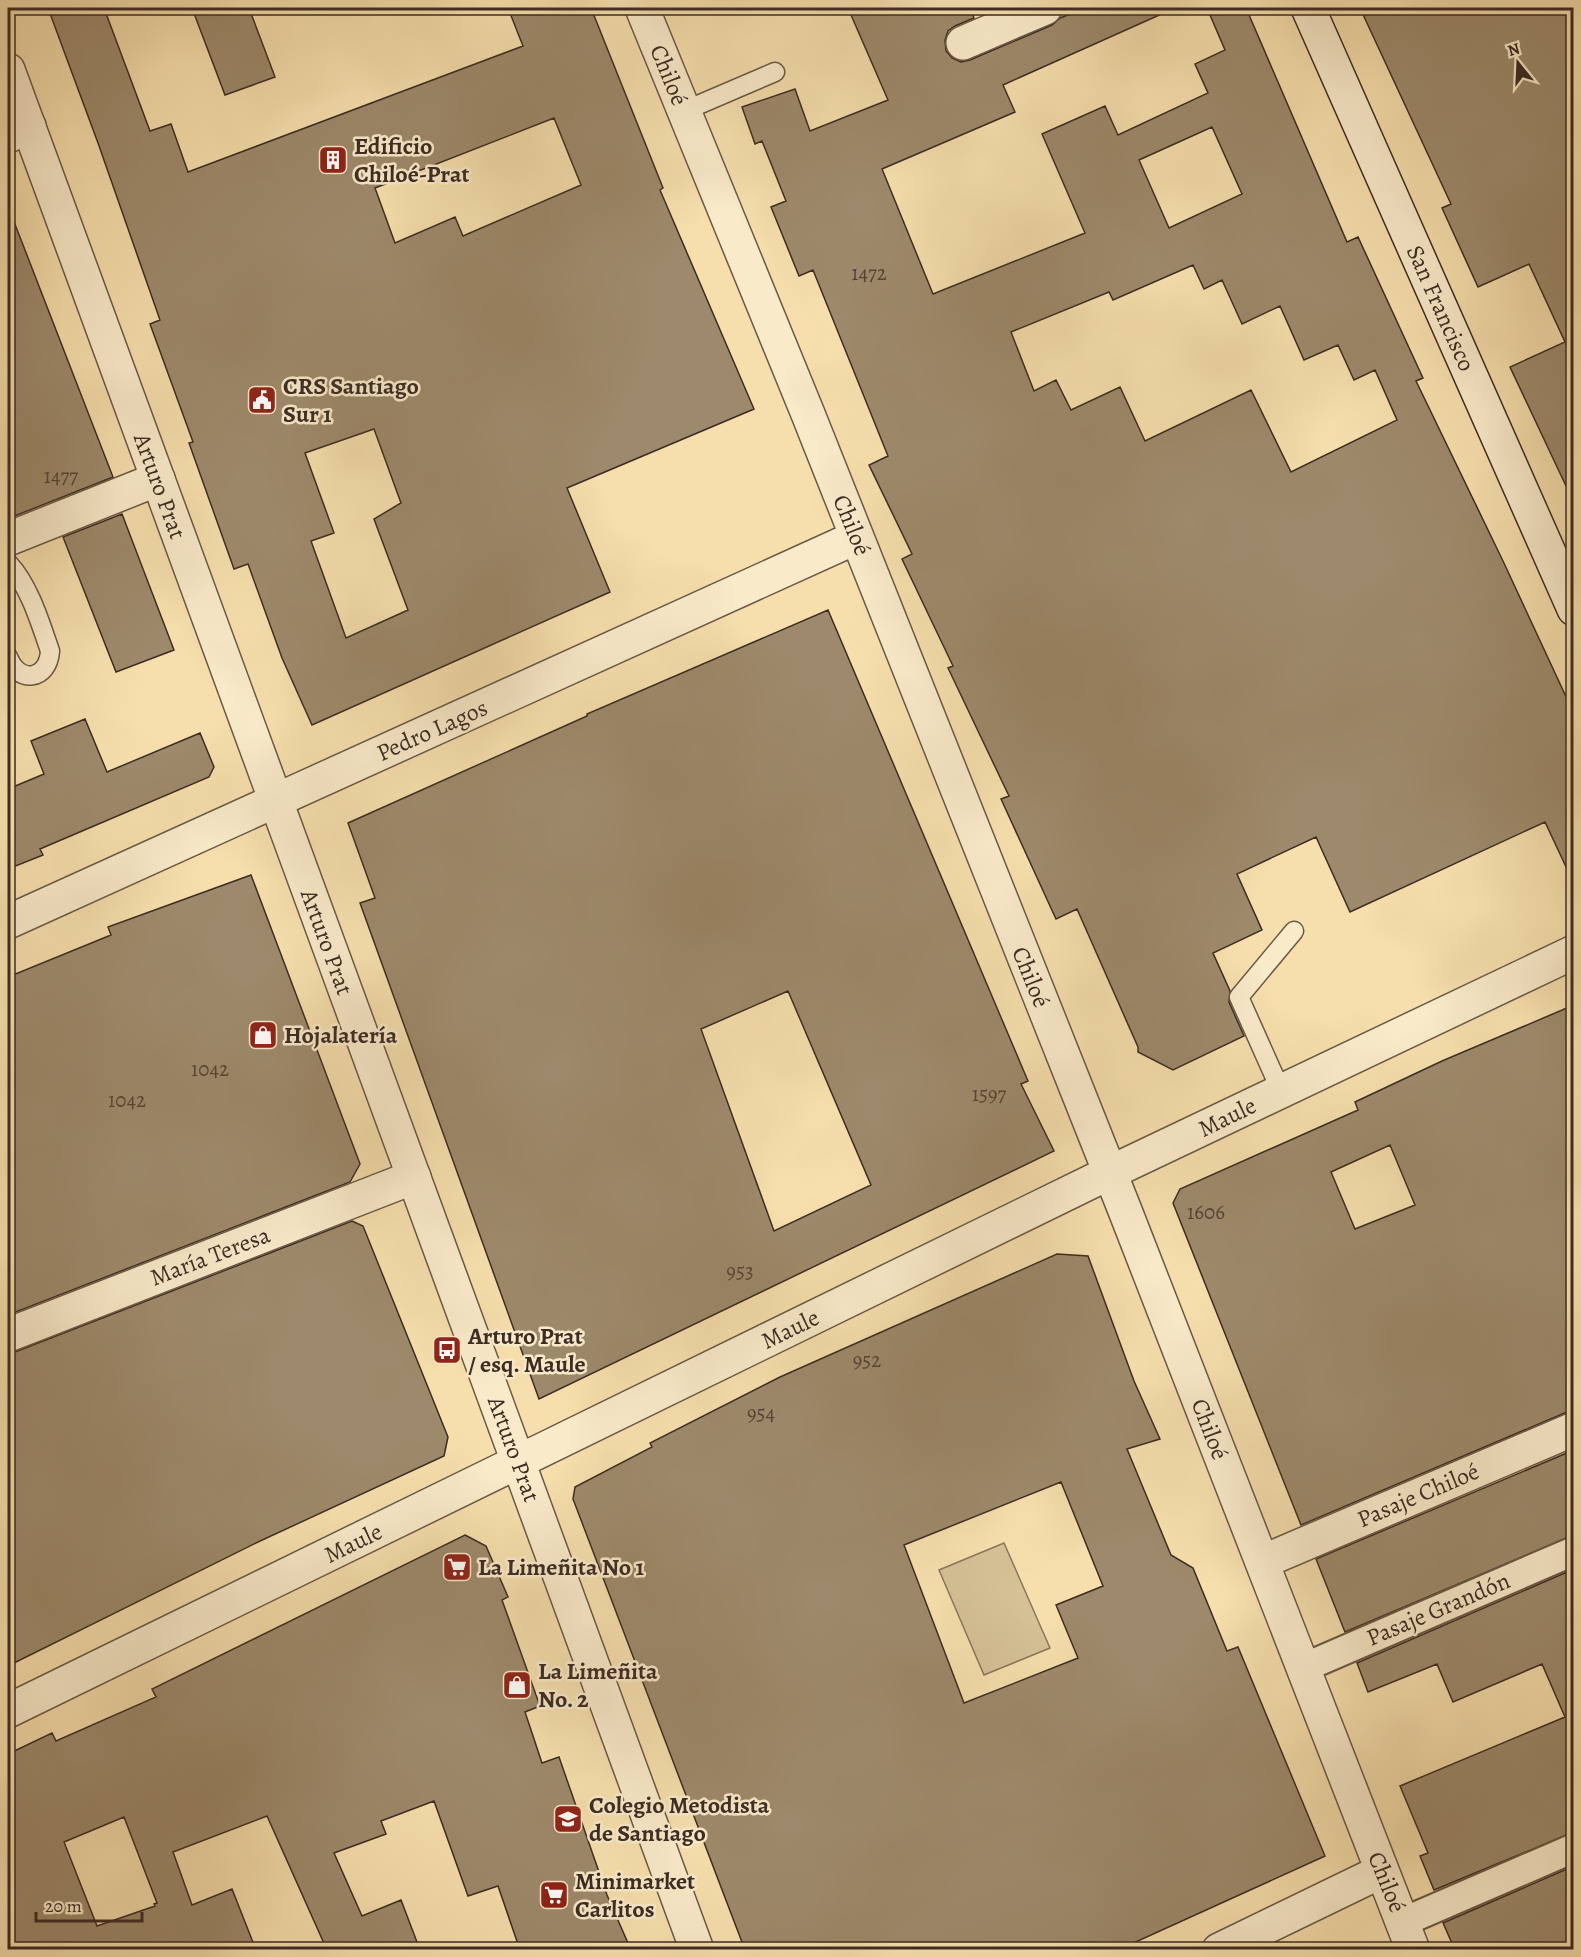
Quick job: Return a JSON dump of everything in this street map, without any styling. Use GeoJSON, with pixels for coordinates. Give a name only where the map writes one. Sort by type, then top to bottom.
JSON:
{"type":"FeatureCollection","features":[{"type":"Feature","properties":{"kind":"street","name":"Chiloé"},"geometry":{"type":"LineString","coordinates":[[642,8],[857,537],[1408,1936]]}},
{"type":"Feature","properties":{"kind":"street"},"geometry":{"type":"LineString","coordinates":[[963,43],[1045,8]]}},
{"type":"Feature","properties":{"kind":"street","name":"San Francisco"},"geometry":{"type":"LineString","coordinates":[[1308,8],[1574,609]]}},
{"type":"Feature","properties":{"kind":"street","name":"Arturo Prat"},"geometry":{"type":"LineString","coordinates":[[8,70],[18,131],[158,479],[697,1950]]}},
{"type":"Feature","properties":{"kind":"street"},"geometry":{"type":"LineString","coordinates":[[8,539],[158,479]]}},
{"type":"Feature","properties":{"kind":"street","name":"Pedro Lagos"},"geometry":{"type":"LineString","coordinates":[[8,922],[857,537]]}},
{"type":"Feature","properties":{"kind":"street","name":"Maule"},"geometry":{"type":"LineString","coordinates":[[8,1711],[1109,1173],[1574,952]]}},
{"type":"Feature","properties":{"kind":"street","name":"María Teresa"},"geometry":{"type":"LineString","coordinates":[[8,1335],[414,1177]]}},
{"type":"Feature","properties":{"kind":"street","name":"Pasaje Chiloé"},"geometry":{"type":"LineString","coordinates":[[1262,1562],[1574,1429]]}},
{"type":"Feature","properties":{"kind":"street","name":"Pasaje Grandón"},"geometry":{"type":"LineString","coordinates":[[1303,1668],[1574,1551]]}},
{"type":"Feature","properties":{"kind":"street"},"geometry":{"type":"LineString","coordinates":[[1408,1936],[1574,1848]]}},
{"type":"Feature","properties":{"kind":"street"},"geometry":{"type":"LineString","coordinates":[[1219,1950],[1382,1871]]}},
{"type":"Feature","properties":{"kind":"lane"},"geometry":{"type":"LineString","coordinates":[[684,111],[776,72]]}},
{"type":"Feature","properties":{"kind":"lane"},"geometry":{"type":"LineString","coordinates":[[8,563],[25,587],[50,651],[49,662],[43,671],[34,675],[24,675],[16,671],[8,657]]}},
{"type":"Feature","properties":{"kind":"lane"},"geometry":{"type":"LineString","coordinates":[[1281,1091],[1239,997],[1294,931]]}},
{"type":"Feature","properties":{"kind":"shaded area"},"geometry":{"type":"Polygon","coordinates":[[[1004,1543],[1050,1648],[984,1675],[939,1570],[1004,1543]]]}},
{"type":"Feature","properties":{"kind":"building"},"geometry":{"type":"Polygon","coordinates":[[[48,8],[104,8],[150,131],[171,124],[188,172],[523,46],[508,8],[591,8],[663,188],[660,190],[754,409],[567,488],[610,592],[312,725],[282,658],[248,564],[234,569],[189,443],[193,442],[150,324],[160,320],[48,8]],[[554,118],[375,188],[395,243],[455,217],[463,236],[581,185],[554,118]],[[374,429],[305,453],[334,533],[311,541],[346,638],[408,610],[374,519],[401,503],[374,429]]]}},
{"type":"Feature","properties":{"kind":"building"},"geometry":{"type":"Polygon","coordinates":[[[192,8],[249,8],[275,77],[225,95],[192,8]]]}},
{"type":"Feature","properties":{"kind":"building"},"geometry":{"type":"Polygon","coordinates":[[[848,8],[970,8],[974,18],[948,31],[945,40],[946,51],[952,58],[961,62],[1052,25],[1060,18],[1085,8],[1175,8],[1003,85],[1015,112],[882,169],[933,294],[1085,233],[1042,134],[1105,106],[1118,135],[1208,93],[1195,64],[1225,50],[1207,8],[1246,8],[1347,242],[1358,237],[1423,378],[1416,381],[1574,714],[1574,884],[1545,822],[1350,912],[1316,837],[1237,874],[1262,930],[1213,953],[1230,991],[1229,1002],[1244,1036],[1173,1070],[1138,1052],[1138,1047],[1077,909],[1056,919],[1001,799],[1009,796],[948,668],[953,666],[902,559],[912,554],[869,465],[888,456],[813,270],[799,276],[771,207],[786,201],[762,141],[755,144],[742,107],[795,89],[810,131],[888,100],[848,8]],[[1212,127],[1139,160],[1169,228],[1242,194],[1212,127]],[[1193,265],[1113,300],[1109,292],[1011,332],[1034,391],[1056,380],[1071,410],[1120,387],[1145,441],[1251,390],[1291,472],[1397,420],[1375,370],[1354,380],[1338,345],[1304,360],[1280,306],[1242,324],[1222,280],[1204,289],[1193,265]]]}},
{"type":"Feature","properties":{"kind":"building"},"geometry":{"type":"Polygon","coordinates":[[[1360,8],[1574,8],[1574,503],[1510,367],[1565,342],[1529,264],[1478,287],[1442,208],[1451,204],[1360,8]]]}},
{"type":"Feature","properties":{"kind":"building"},"geometry":{"type":"Polygon","coordinates":[[[8,214],[11,214],[113,477],[12,517],[8,505],[8,214]]]}},
{"type":"Feature","properties":{"kind":"building"},"geometry":{"type":"Polygon","coordinates":[[[122,514],[174,650],[116,672],[63,537],[122,514]]]}},
{"type":"Feature","properties":{"kind":"building"},"geometry":{"type":"Polygon","coordinates":[[[828,610],[1028,1081],[1021,1084],[1054,1151],[539,1399],[360,903],[375,898],[348,823],[587,716],[587,714],[828,610]],[[788,991],[701,1029],[774,1231],[871,1185],[788,991]]]}},
{"type":"Feature","properties":{"kind":"building"},"geometry":{"type":"Polygon","coordinates":[[[85,719],[107,772],[200,733],[214,767],[209,777],[40,849],[43,855],[8,869],[8,789],[44,774],[31,741],[85,719]]]}},
{"type":"Feature","properties":{"kind":"building"},"geometry":{"type":"Polygon","coordinates":[[[251,875],[360,1164],[350,1182],[8,1315],[8,977],[111,935],[108,927],[251,875]]]}},
{"type":"Feature","properties":{"kind":"building"},"geometry":{"type":"Polygon","coordinates":[[[1574,1005],[1574,1411],[1301,1525],[1173,1203],[1180,1189],[1358,1110],[1355,1102],[1442,1061],[1574,1005]],[[1390,1145],[1331,1172],[1355,1229],[1415,1205],[1390,1145]]]}},
{"type":"Feature","properties":{"kind":"building"},"geometry":{"type":"Polygon","coordinates":[[[352,1221],[363,1226],[448,1437],[444,1456],[258,1542],[8,1666],[8,1353],[352,1221]]]}},
{"type":"Feature","properties":{"kind":"building"},"geometry":{"type":"Polygon","coordinates":[[[1057,1254],[1088,1256],[1134,1381],[1160,1439],[1127,1449],[1171,1555],[1193,1568],[1227,1651],[1238,1647],[1325,1856],[1118,1950],[745,1950],[573,1499],[575,1487],[652,1447],[650,1443],[780,1377],[1057,1254]],[[1061,1482],[904,1545],[964,1703],[1078,1658],[1056,1605],[1103,1586],[1061,1482]]]}},
{"type":"Feature","properties":{"kind":"building"},"geometry":{"type":"Polygon","coordinates":[[[1574,1450],[1574,1535],[1345,1632],[1316,1559],[1574,1450]]]}},
{"type":"Feature","properties":{"kind":"building"},"geometry":{"type":"Polygon","coordinates":[[[465,1535],[486,1546],[508,1597],[502,1600],[540,1706],[525,1712],[542,1763],[559,1757],[607,1895],[631,1950],[520,1950],[498,1886],[468,1896],[434,1801],[381,1821],[386,1834],[334,1853],[362,1916],[401,1900],[420,1950],[327,1950],[267,1816],[173,1852],[192,1905],[232,1889],[256,1950],[8,1950],[8,1754],[52,1733],[56,1741],[156,1697],[152,1689],[465,1535]],[[124,1817],[64,1842],[97,1926],[155,1906],[154,1904],[157,1903],[124,1817]]]}},
{"type":"Feature","properties":{"kind":"building"},"geometry":{"type":"Polygon","coordinates":[[[1574,1569],[1574,1832],[1434,1890],[1420,1856],[1428,1853],[1400,1786],[1565,1717],[1542,1664],[1453,1702],[1437,1664],[1368,1692],[1357,1663],[1574,1569]]]}},
{"type":"Feature","properties":{"kind":"building"},"geometry":{"type":"Polygon","coordinates":[[[1574,1866],[1574,1950],[1455,1950],[1443,1923],[1574,1866]]]}},
{"type":"Feature","properties":{"kind":"place","name":"Edificio Chiloé-Prat"},"geometry":{"type":"Point","coordinates":[333,160]}},
{"type":"Feature","properties":{"kind":"place","name":"CRS Santiago Sur 1"},"geometry":{"type":"Point","coordinates":[262,400]}},
{"type":"Feature","properties":{"kind":"place","name":"Hojalatería"},"geometry":{"type":"Point","coordinates":[263,1035]}},
{"type":"Feature","properties":{"kind":"place","name":"Arturo Prat / esq. Maule"},"geometry":{"type":"Point","coordinates":[447,1350]}},
{"type":"Feature","properties":{"kind":"place","name":"La Limeñita No 1"},"geometry":{"type":"Point","coordinates":[457,1567]}},
{"type":"Feature","properties":{"kind":"place","name":"La Limeñita No. 2"},"geometry":{"type":"Point","coordinates":[517,1685]}},
{"type":"Feature","properties":{"kind":"place","name":"Colegio Metodista de Santiago"},"geometry":{"type":"Point","coordinates":[568,1819]}},
{"type":"Feature","properties":{"kind":"place","name":"Minimarket Carlitos"},"geometry":{"type":"Point","coordinates":[554,1895]}}]}
